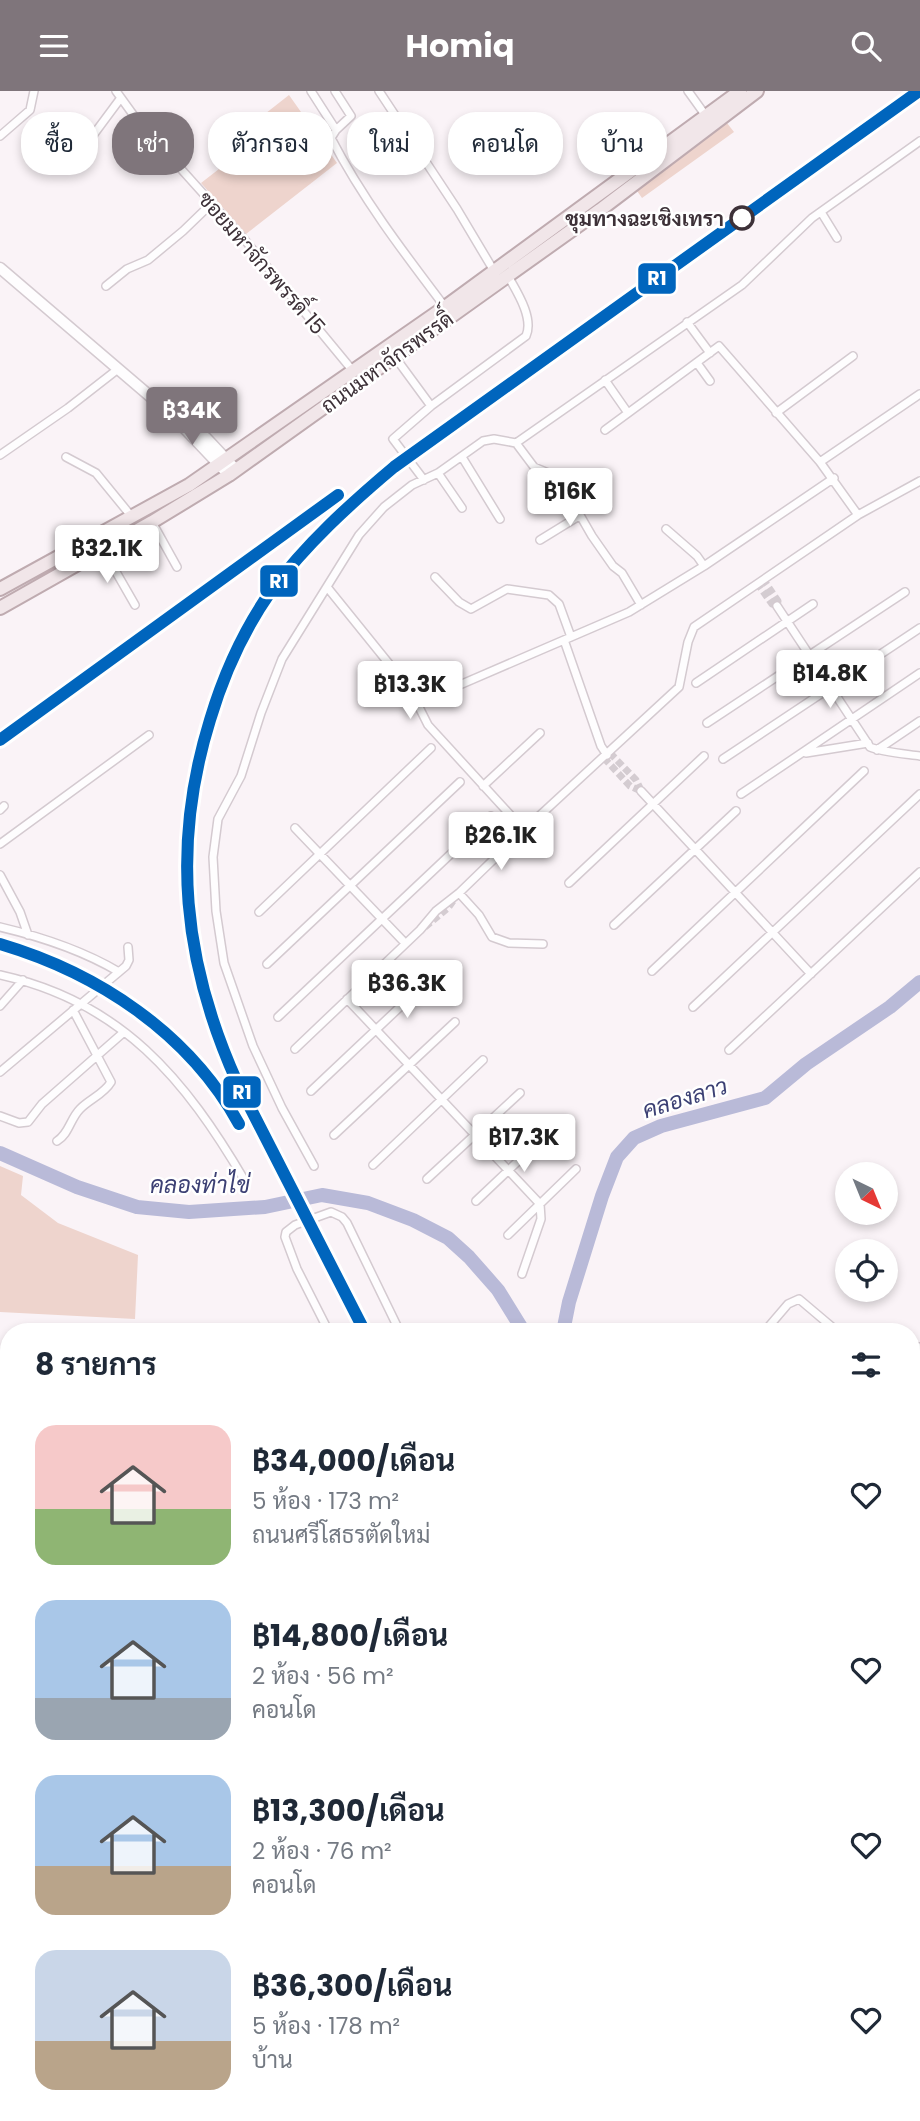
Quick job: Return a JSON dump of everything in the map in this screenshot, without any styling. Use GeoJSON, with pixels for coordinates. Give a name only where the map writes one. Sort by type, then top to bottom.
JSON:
{"type":"FeatureCollection","features":[{"type":"Feature","properties":{"kind":"main road","name":"ถนนมหาจักรพรรดิ์"},"geometry":{"type":"LineString","coordinates":[[0,589],[190,485],[445,307],[740,91]]}},
{"type":"Feature","properties":{"kind":"main road","name":"ถนนมหาจักรพรรดิ์"},"geometry":{"type":"LineString","coordinates":[[0,608],[104,551],[233,473],[508,276],[757,91]]}},
{"type":"Feature","properties":{"kind":"street"},"geometry":{"type":"LineString","coordinates":[[0,136],[30,110],[34,91]]}},
{"type":"Feature","properties":{"kind":"street","name":"ซอยมหาจักรพรรดิ์ 15"},"geometry":{"type":"LineString","coordinates":[[116,91],[353,371]]}},
{"type":"Feature","properties":{"kind":"street"},"geometry":{"type":"LineString","coordinates":[[311,91],[336,130]]}},
{"type":"Feature","properties":{"kind":"street"},"geometry":{"type":"LineString","coordinates":[[335,91],[351,116],[331,133],[346,169],[445,307]]}},
{"type":"Feature","properties":{"kind":"street"},"geometry":{"type":"LineString","coordinates":[[379,91],[463,218],[494,271]]}},
{"type":"Feature","properties":{"kind":"street"},"geometry":{"type":"LineString","coordinates":[[688,91],[706,116]]}},
{"type":"Feature","properties":{"kind":"street"},"geometry":{"type":"LineString","coordinates":[[98,129],[121,99]]}},
{"type":"Feature","properties":{"kind":"street"},"geometry":{"type":"LineString","coordinates":[[516,443],[754,275],[795,233],[821,212],[920,141]]}},
{"type":"Feature","properties":{"kind":"street"},"geometry":{"type":"LineString","coordinates":[[106,286],[127,269],[148,260],[212,203]]}},
{"type":"Feature","properties":{"kind":"street"},"geometry":{"type":"LineString","coordinates":[[821,212],[837,239]]}},
{"type":"Feature","properties":{"kind":"street"},"geometry":{"type":"LineString","coordinates":[[0,268],[172,415],[206,438],[233,473]]}},
{"type":"Feature","properties":{"kind":"street"},"geometry":{"type":"LineString","coordinates":[[424,480],[393,439],[431,406],[526,336],[530,326],[508,276]]}},
{"type":"Feature","properties":{"kind":"street"},"geometry":{"type":"LineString","coordinates":[[687,322],[710,353]]}},
{"type":"Feature","properties":{"kind":"street"},"geometry":{"type":"LineString","coordinates":[[605,430],[719,346],[834,478],[858,515]]}},
{"type":"Feature","properties":{"kind":"street"},"geometry":{"type":"LineString","coordinates":[[395,356],[431,406]]}},
{"type":"Feature","properties":{"kind":"street"},"geometry":{"type":"LineString","coordinates":[[776,413],[853,356]]}},
{"type":"Feature","properties":{"kind":"street"},"geometry":{"type":"LineString","coordinates":[[697,363],[710,381]]}},
{"type":"Feature","properties":{"kind":"street"},"geometry":{"type":"LineString","coordinates":[[0,455],[118,369]]}},
{"type":"Feature","properties":{"kind":"street"},"geometry":{"type":"LineString","coordinates":[[605,380],[628,413]]}},
{"type":"Feature","properties":{"kind":"street"},"geometry":{"type":"LineString","coordinates":[[820,462],[920,394]]}},
{"type":"Feature","properties":{"kind":"street"},"geometry":{"type":"LineString","coordinates":[[314,1166],[263,1068],[236,1002],[224,963],[216,911],[213,857],[218,819],[241,776],[282,659],[359,535],[384,507],[412,485],[438,473],[483,441],[494,439],[516,443],[534,467],[558,477],[579,516],[613,566],[622,573],[641,605]]}},
{"type":"Feature","properties":{"kind":"street"},"geometry":{"type":"LineString","coordinates":[[66,457],[96,473],[133,517]]}},
{"type":"Feature","properties":{"kind":"street"},"geometry":{"type":"LineString","coordinates":[[462,457],[500,519]]}},
{"type":"Feature","properties":{"kind":"street"},"geometry":{"type":"LineString","coordinates":[[438,473],[462,508]]}},
{"type":"Feature","properties":{"kind":"street"},"geometry":{"type":"LineString","coordinates":[[454,687],[629,612],[704,566],[834,478]]}},
{"type":"Feature","properties":{"kind":"street"},"geometry":{"type":"LineString","coordinates":[[295,1049],[420,930],[436,911],[459,893],[679,687],[688,642],[694,627],[858,515],[920,481]]}},
{"type":"Feature","properties":{"kind":"street"},"geometry":{"type":"LineString","coordinates":[[540,540],[579,516]]}},
{"type":"Feature","properties":{"kind":"street"},"geometry":{"type":"LineString","coordinates":[[152,522],[177,567]]}},
{"type":"Feature","properties":{"kind":"street"},"geometry":{"type":"LineString","coordinates":[[666,529],[697,556],[704,566]]}},
{"type":"Feature","properties":{"kind":"street"},"geometry":{"type":"LineString","coordinates":[[104,551],[135,604]]}},
{"type":"Feature","properties":{"kind":"street"},"geometry":{"type":"LineString","coordinates":[[435,577],[459,602],[471,609],[507,589],[549,595],[559,604],[601,746],[607,755]]}},
{"type":"Feature","properties":{"kind":"street"},"geometry":{"type":"LineString","coordinates":[[327,587],[411,691],[428,725],[524,830]]}},
{"type":"Feature","properties":{"kind":"street"},"geometry":{"type":"LineString","coordinates":[[708,723],[905,592]]}},
{"type":"Feature","properties":{"kind":"street"},"geometry":{"type":"LineString","coordinates":[[696,683],[813,604]]}},
{"type":"Feature","properties":{"kind":"street"},"geometry":{"type":"LineString","coordinates":[[778,606],[868,743],[877,750],[920,756]]}},
{"type":"Feature","properties":{"kind":"street"},"geometry":{"type":"LineString","coordinates":[[723,759],[920,628]]}},
{"type":"Feature","properties":{"kind":"street"},"geometry":{"type":"LineString","coordinates":[[741,794],[920,673]]}},
{"type":"Feature","properties":{"kind":"street"},"geometry":{"type":"LineString","coordinates":[[877,750],[920,722]]}},
{"type":"Feature","properties":{"kind":"street"},"geometry":{"type":"LineString","coordinates":[[483,786],[540,733]]}},
{"type":"Feature","properties":{"kind":"street"},"geometry":{"type":"LineString","coordinates":[[0,844],[149,735]]}},
{"type":"Feature","properties":{"kind":"street"},"geometry":{"type":"LineString","coordinates":[[802,754],[868,743]]}},
{"type":"Feature","properties":{"kind":"street"},"geometry":{"type":"LineString","coordinates":[[259,912],[431,748]]}},
{"type":"Feature","properties":{"kind":"street"},"geometry":{"type":"LineString","coordinates":[[569,883],[704,756]]}},
{"type":"Feature","properties":{"kind":"street"},"geometry":{"type":"LineString","coordinates":[[652,971],[864,771]]}},
{"type":"Feature","properties":{"kind":"street"},"geometry":{"type":"LineString","coordinates":[[267,964],[460,782]]}},
{"type":"Feature","properties":{"kind":"street"},"geometry":{"type":"LineString","coordinates":[[641,791],[811,974]]}},
{"type":"Feature","properties":{"kind":"street"},"geometry":{"type":"LineString","coordinates":[[694,1007],[920,794]]}},
{"type":"Feature","properties":{"kind":"street"},"geometry":{"type":"LineString","coordinates":[[614,925],[736,811]]}},
{"type":"Feature","properties":{"kind":"street"},"geometry":{"type":"LineString","coordinates":[[278,1017],[491,816]]}},
{"type":"Feature","properties":{"kind":"street"},"geometry":{"type":"LineString","coordinates":[[295,828],[405,943]]}},
{"type":"Feature","properties":{"kind":"street"},"geometry":{"type":"LineString","coordinates":[[729,1050],[920,872]]}},
{"type":"Feature","properties":{"kind":"street"},"geometry":{"type":"LineString","coordinates":[[0,875],[20,912],[28,935]]}},
{"type":"Feature","properties":{"kind":"street"},"geometry":{"type":"LineString","coordinates":[[459,893],[479,915],[492,937],[509,943],[543,944]]}},
{"type":"Feature","properties":{"kind":"street"},"geometry":{"type":"LineString","coordinates":[[0,927],[81,952],[119,972]]}},
{"type":"Feature","properties":{"kind":"street"},"geometry":{"type":"LineString","coordinates":[[0,1072],[119,972],[128,963],[128,947]]}},
{"type":"Feature","properties":{"kind":"street"},"geometry":{"type":"LineString","coordinates":[[0,975],[23,980],[83,1004],[124,1032],[162,1065],[188,1093],[209,1121],[245,1181]]}},
{"type":"Feature","properties":{"kind":"street"},"geometry":{"type":"LineString","coordinates":[[0,1006],[23,980]]}},
{"type":"Feature","properties":{"kind":"street"},"geometry":{"type":"LineString","coordinates":[[310,1091],[419,989]]}},
{"type":"Feature","properties":{"kind":"street"},"geometry":{"type":"LineString","coordinates":[[348,999],[540,1204],[541,1219],[522,1274]]}},
{"type":"Feature","properties":{"kind":"street"},"geometry":{"type":"LineString","coordinates":[[57,1141],[64,1136],[78,1110],[110,1085],[110,1077],[73,1010]]}},
{"type":"Feature","properties":{"kind":"street"},"geometry":{"type":"LineString","coordinates":[[334,1135],[455,1023]]}},
{"type":"Feature","properties":{"kind":"street"},"geometry":{"type":"LineString","coordinates":[[0,1116],[19,1123],[28,1122],[42,1104],[124,1032]]}},
{"type":"Feature","properties":{"kind":"street"},"geometry":{"type":"LineString","coordinates":[[373,1165],[483,1061]]}},
{"type":"Feature","properties":{"kind":"street"},"geometry":{"type":"LineString","coordinates":[[426,1179],[520,1093]]}},
{"type":"Feature","properties":{"kind":"street"},"geometry":{"type":"LineString","coordinates":[[476,1201],[553,1128]]}},
{"type":"Feature","properties":{"kind":"street"},"geometry":{"type":"LineString","coordinates":[[508,1235],[576,1169]]}},
{"type":"Feature","properties":{"kind":"street"},"geometry":{"type":"LineString","coordinates":[[324,1323],[297,1269],[285,1237],[295,1225],[331,1212],[348,1223],[396,1323]]}},
{"type":"Feature","properties":{"kind":"street"},"geometry":{"type":"LineString","coordinates":[[772,1323],[788,1304],[799,1299],[827,1323]]}},
{"type":"Feature","properties":{"kind":"shaded area"},"geometry":{"type":"Polygon","coordinates":[[[289,95],[301,112],[267,112],[289,95]]]}},
{"type":"Feature","properties":{"kind":"shaded area"},"geometry":{"type":"Polygon","coordinates":[[[727,123],[734,132],[642,198],[635,188],[653,175],[667,175],[667,165],[727,123]]]}},
{"type":"Feature","properties":{"kind":"shaded area"},"geometry":{"type":"Polygon","coordinates":[[[211,175],[322,175],[246,234],[201,183],[211,175]]]}},
{"type":"Feature","properties":{"kind":"shaded area"},"geometry":{"type":"Polygon","coordinates":[[[0,1166],[23,1176],[21,1195],[58,1223],[138,1255],[135,1319],[0,1312],[0,1166]]]}},
{"type":"Feature","properties":{"kind":"waterway","name":"คลองลาว"},"geometry":{"type":"LineString","coordinates":[[565,1323],[602,1196],[617,1157],[634,1138],[661,1126],[765,1098],[806,1064],[890,1007],[920,982]]}},
{"type":"Feature","properties":{"kind":"waterway","name":"คลองท่าไข่"},"geometry":{"type":"LineString","coordinates":[[0,1153],[77,1187],[137,1207],[189,1212],[265,1207],[322,1195],[368,1203],[413,1220],[448,1238],[498,1290],[518,1323]]}},
{"type":"Feature","properties":{"kind":"tunnel"},"geometry":{"type":"LineString","coordinates":[[763,579],[778,601],[777,606]]}},
{"type":"Feature","properties":{"kind":"tunnel"},"geometry":{"type":"LineString","coordinates":[[757,583],[772,604],[777,606]]}},
{"type":"Feature","properties":{"kind":"tunnel"},"geometry":{"type":"LineString","coordinates":[[610,753],[636,780],[641,790]]}},
{"type":"Feature","properties":{"kind":"tunnel"},"geometry":{"type":"LineString","coordinates":[[604,758],[630,786],[641,791]]}},
{"type":"Feature","properties":{"kind":"tunnel"},"geometry":{"type":"LineString","coordinates":[[425,927],[448,908],[456,897]]}},
{"type":"Feature","properties":{"kind":"transit line","name":"R1"},"geometry":{"type":"LineString","coordinates":[[360,1323],[237,1082],[219,1037],[194,948],[187,858],[190,813],[210,720],[235,653],[261,606],[299,557],[329,525],[394,467],[919,91]]}},
{"type":"Feature","properties":{"kind":"transit line","name":"R1"},"geometry":{"type":"LineString","coordinates":[[0,740],[338,495]]}},
{"type":"Feature","properties":{"kind":"transit line","name":"R1"},"geometry":{"type":"LineString","coordinates":[[0,944],[72,972],[138,1011],[194,1062],[218,1091],[239,1124]]}},
{"type":"Feature","properties":{"kind":"place","name":"ชุมทางฉะเชิงเทรา"},"geometry":{"type":"Point","coordinates":[742,218]}}]}
